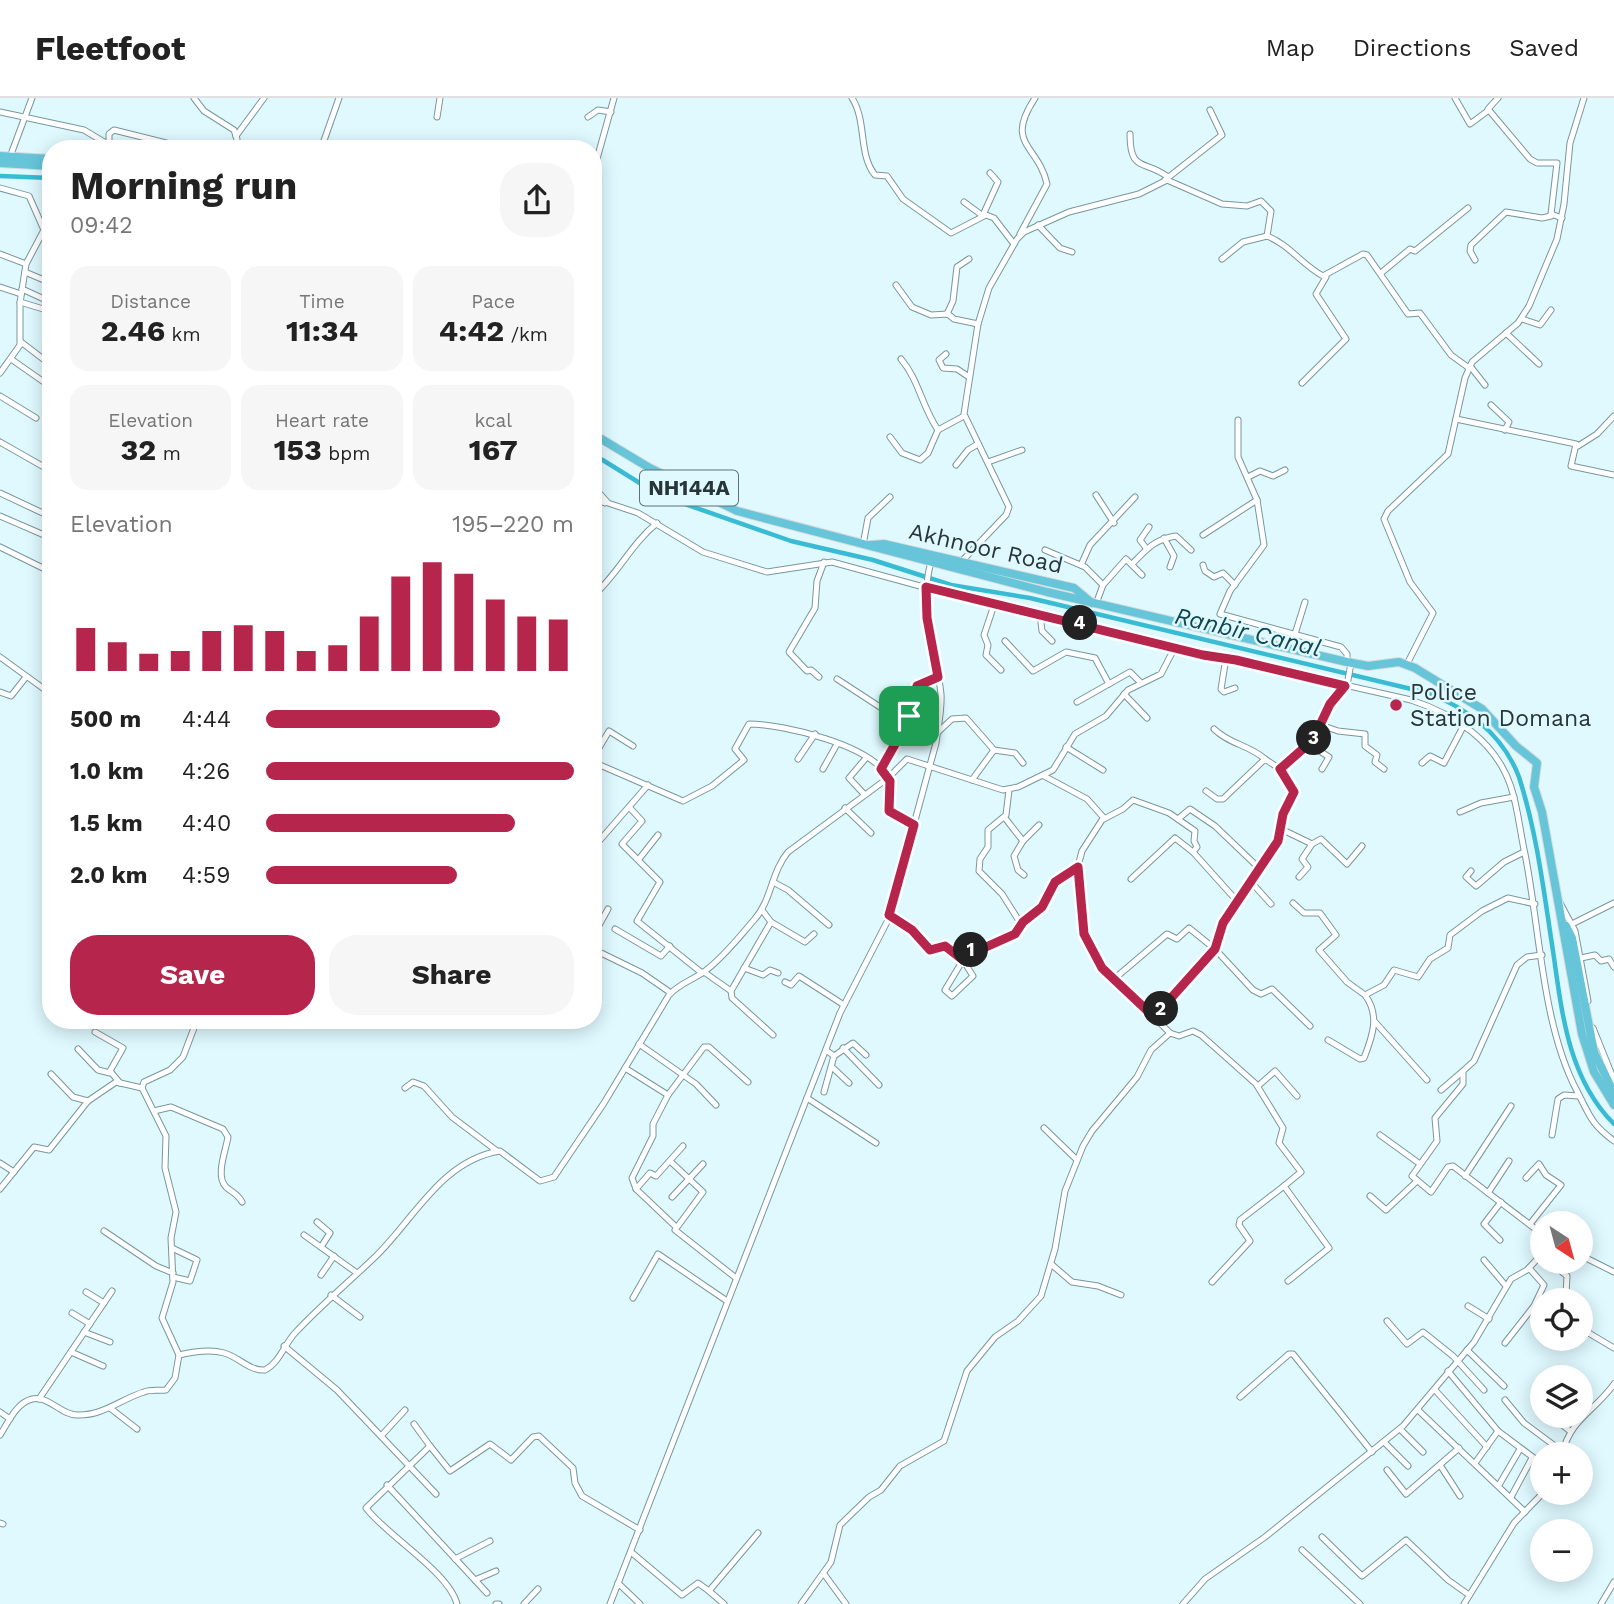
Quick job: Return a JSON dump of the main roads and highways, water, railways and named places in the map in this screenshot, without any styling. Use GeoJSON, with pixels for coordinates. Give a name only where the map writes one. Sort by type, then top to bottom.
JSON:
{"type":"FeatureCollection","features":[{"type":"Feature","properties":{"kind":"highway"},"geometry":{"type":"LineString","coordinates":[[0,156],[42,159]]}},
{"type":"Feature","properties":{"kind":"highway"},"geometry":{"type":"LineString","coordinates":[[0,163],[42,165]]}},
{"type":"Feature","properties":{"kind":"highway","name":"Akhnoor Road"},"geometry":{"type":"LineString","coordinates":[[602,441],[637,462],[731,508],[793,523],[864,545],[1094,603],[1205,627],[1349,665],[1368,666],[1393,662],[1407,664],[1440,684],[1460,692],[1482,709],[1516,746],[1537,763],[1534,787],[1542,813],[1562,916]]}},
{"type":"Feature","properties":{"kind":"highway","name":"Akhnoor Road"},"geometry":{"type":"LineString","coordinates":[[864,545],[884,544],[1074,589],[1094,603]]}},
{"type":"Feature","properties":{"kind":"highway"},"geometry":{"type":"LineString","coordinates":[[1562,916],[1572,938],[1594,1052],[1614,1093]]}},
{"type":"Feature","properties":{"kind":"highway"},"geometry":{"type":"LineString","coordinates":[[1562,916],[1584,1043],[1598,1079],[1614,1105]]}},
{"type":"Feature","properties":{"kind":"waterway","name":"Ranbir Canal"},"geometry":{"type":"LineString","coordinates":[[0,176],[42,178]]}},
{"type":"Feature","properties":{"kind":"waterway","name":"Ranbir Canal"},"geometry":{"type":"LineString","coordinates":[[602,460],[659,495],[791,541],[873,560],[951,585],[1030,598],[1428,693],[1471,716],[1504,748],[1519,777],[1535,841],[1570,1044],[1586,1086],[1614,1124]]}},
{"type":"Feature","properties":{"kind":"place","name":"Police Station Domana"},"geometry":{"type":"Point","coordinates":[1396,705]}}]}
